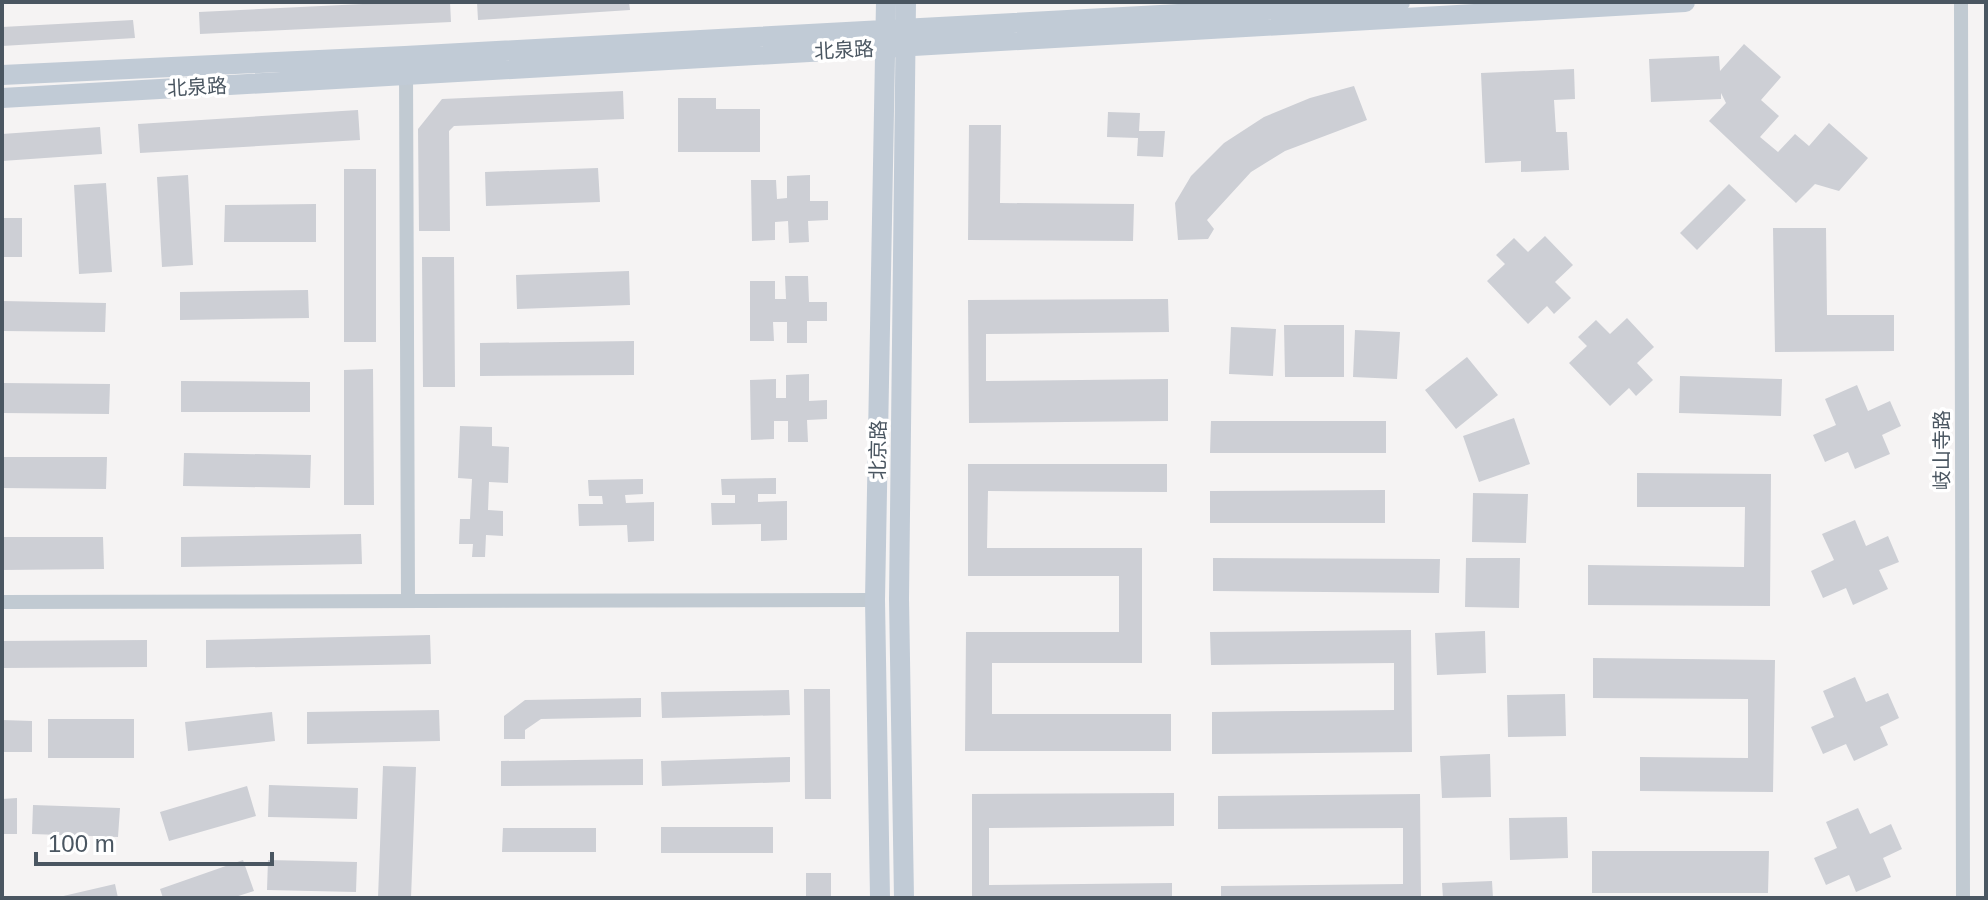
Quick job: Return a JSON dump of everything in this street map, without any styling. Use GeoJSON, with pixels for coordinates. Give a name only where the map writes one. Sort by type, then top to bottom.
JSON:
{"type":"FeatureCollection","features":[{"type":"Feature","properties":{"kind":"main road","name":"北京路"},"geometry":{"type":"LineString","coordinates":[[886,2],[896,38],[904,898]]}},
{"type":"Feature","properties":{"kind":"main road","name":"北京路"},"geometry":{"type":"LineString","coordinates":[[880,898],[875,600],[896,38],[906,2]]}},
{"type":"Feature","properties":{"kind":"main road","name":"北泉路"},"geometry":{"type":"LineString","coordinates":[[2,98],[405,66],[1404,8],[1685,2]]}},
{"type":"Feature","properties":{"kind":"main road","name":"北泉路"},"geometry":{"type":"LineString","coordinates":[[2,75],[405,66]]}},
{"type":"Feature","properties":{"kind":"street","name":"岐山寺路"},"geometry":{"type":"LineString","coordinates":[[1961,2],[1963,898]]}},
{"type":"Feature","properties":{"kind":"street"},"geometry":{"type":"LineString","coordinates":[[405,66],[408,601]]}},
{"type":"Feature","properties":{"kind":"street"},"geometry":{"type":"LineString","coordinates":[[2,602],[875,600]]}},
{"type":"Feature","properties":{"kind":"building"},"geometry":{"type":"Polygon","coordinates":[[[450,2],[451,22],[200,34],[199,12],[450,2]]]}},
{"type":"Feature","properties":{"kind":"building"},"geometry":{"type":"Polygon","coordinates":[[[477,2],[629,2],[630,10],[478,20],[477,2]]]}},
{"type":"Feature","properties":{"kind":"building"},"geometry":{"type":"Polygon","coordinates":[[[133,20],[135,38],[2,46],[2,27],[133,20]]]}},
{"type":"Feature","properties":{"kind":"building"},"geometry":{"type":"Polygon","coordinates":[[[1744,44],[1781,77],[1761,100],[1779,116],[1760,137],[1778,152],[1795,134],[1809,146],[1829,123],[1868,158],[1839,191],[1815,184],[1796,203],[1709,121],[1726,103],[1721,93],[1721,99],[1651,102],[1649,59],[1719,56],[1720,71],[1744,44]]]}},
{"type":"Feature","properties":{"kind":"building"},"geometry":{"type":"Polygon","coordinates":[[[1574,69],[1575,99],[1554,100],[1556,132],[1567,132],[1569,170],[1521,172],[1521,161],[1485,163],[1481,73],[1574,69]]]}},
{"type":"Feature","properties":{"kind":"building"},"geometry":{"type":"Polygon","coordinates":[[[1354,86],[1367,120],[1285,151],[1251,172],[1207,220],[1214,229],[1208,239],[1178,240],[1175,203],[1191,176],[1224,143],[1264,117],[1310,98],[1354,86]]]}},
{"type":"Feature","properties":{"kind":"building"},"geometry":{"type":"Polygon","coordinates":[[[623,91],[624,119],[454,126],[449,131],[450,231],[419,231],[418,129],[442,99],[623,91]]]}},
{"type":"Feature","properties":{"kind":"building"},"geometry":{"type":"Polygon","coordinates":[[[678,98],[716,98],[716,109],[760,109],[760,152],[678,152],[678,98]]]}},
{"type":"Feature","properties":{"kind":"building"},"geometry":{"type":"Polygon","coordinates":[[[358,110],[360,140],[140,153],[138,124],[358,110]]]}},
{"type":"Feature","properties":{"kind":"building"},"geometry":{"type":"Polygon","coordinates":[[[1108,112],[1140,113],[1139,131],[1165,131],[1163,157],[1137,156],[1138,138],[1107,137],[1108,112]]]}},
{"type":"Feature","properties":{"kind":"building"},"geometry":{"type":"Polygon","coordinates":[[[969,125],[1001,125],[1000,203],[1134,204],[1133,241],[968,240],[969,125]]]}},
{"type":"Feature","properties":{"kind":"building"},"geometry":{"type":"Polygon","coordinates":[[[100,127],[102,154],[2,161],[2,134],[100,127]]]}},
{"type":"Feature","properties":{"kind":"building"},"geometry":{"type":"Polygon","coordinates":[[[598,168],[600,202],[486,206],[485,172],[598,168]]]}},
{"type":"Feature","properties":{"kind":"building"},"geometry":{"type":"Polygon","coordinates":[[[344,169],[376,169],[376,342],[344,342],[344,169]]]}},
{"type":"Feature","properties":{"kind":"building"},"geometry":{"type":"Polygon","coordinates":[[[188,175],[193,265],[162,267],[157,177],[188,175]]]}},
{"type":"Feature","properties":{"kind":"building"},"geometry":{"type":"Polygon","coordinates":[[[810,175],[810,201],[828,201],[828,220],[808,221],[809,242],[789,243],[788,221],[775,222],[775,240],[752,241],[751,180],[776,180],[777,199],[787,198],[787,176],[810,175]]]}},
{"type":"Feature","properties":{"kind":"building"},"geometry":{"type":"Polygon","coordinates":[[[106,183],[112,272],[79,274],[74,185],[106,183]]]}},
{"type":"Feature","properties":{"kind":"building"},"geometry":{"type":"Polygon","coordinates":[[[1729,184],[1746,200],[1697,250],[1680,233],[1729,184]]]}},
{"type":"Feature","properties":{"kind":"building"},"geometry":{"type":"Polygon","coordinates":[[[316,204],[316,242],[224,242],[225,205],[316,204]]]}},
{"type":"Feature","properties":{"kind":"building"},"geometry":{"type":"Polygon","coordinates":[[[2,218],[22,218],[22,257],[2,257],[2,218]]]}},
{"type":"Feature","properties":{"kind":"building"},"geometry":{"type":"Polygon","coordinates":[[[1773,228],[1826,228],[1827,315],[1894,315],[1894,351],[1775,352],[1773,228]]]}},
{"type":"Feature","properties":{"kind":"building"},"geometry":{"type":"Polygon","coordinates":[[[1545,236],[1573,265],[1555,282],[1571,298],[1554,314],[1547,306],[1528,324],[1487,281],[1505,264],[1496,255],[1514,238],[1528,252],[1545,236]]]}},
{"type":"Feature","properties":{"kind":"building"},"geometry":{"type":"Polygon","coordinates":[[[422,257],[454,257],[455,387],[423,387],[422,257]]]}},
{"type":"Feature","properties":{"kind":"building"},"geometry":{"type":"Polygon","coordinates":[[[629,271],[630,305],[517,309],[516,275],[629,271]]]}},
{"type":"Feature","properties":{"kind":"building"},"geometry":{"type":"Polygon","coordinates":[[[785,276],[808,276],[809,302],[827,302],[827,321],[807,321],[807,343],[787,343],[787,322],[773,322],[774,341],[750,341],[750,281],[775,281],[775,299],[786,299],[785,276]]]}},
{"type":"Feature","properties":{"kind":"building"},"geometry":{"type":"Polygon","coordinates":[[[308,290],[309,318],[180,320],[180,292],[308,290]]]}},
{"type":"Feature","properties":{"kind":"building"},"geometry":{"type":"Polygon","coordinates":[[[1168,299],[1169,332],[986,334],[986,381],[1168,379],[1168,421],[969,423],[968,300],[1168,299]]]}},
{"type":"Feature","properties":{"kind":"building"},"geometry":{"type":"Polygon","coordinates":[[[2,301],[106,303],[105,332],[2,331],[2,301]]]}},
{"type":"Feature","properties":{"kind":"building"},"geometry":{"type":"Polygon","coordinates":[[[1627,318],[1654,347],[1637,363],[1653,380],[1636,396],[1629,388],[1610,406],[1569,363],[1587,346],[1578,337],[1596,320],[1610,334],[1627,318]]]}},
{"type":"Feature","properties":{"kind":"building"},"geometry":{"type":"Polygon","coordinates":[[[1284,325],[1344,325],[1344,377],[1285,377],[1284,325]]]}},
{"type":"Feature","properties":{"kind":"building"},"geometry":{"type":"Polygon","coordinates":[[[1231,327],[1276,329],[1273,376],[1229,374],[1231,327]]]}},
{"type":"Feature","properties":{"kind":"building"},"geometry":{"type":"Polygon","coordinates":[[[1355,330],[1400,332],[1397,379],[1353,377],[1355,330]]]}},
{"type":"Feature","properties":{"kind":"building"},"geometry":{"type":"Polygon","coordinates":[[[634,341],[634,375],[480,376],[480,343],[634,341]]]}},
{"type":"Feature","properties":{"kind":"building"},"geometry":{"type":"Polygon","coordinates":[[[1467,357],[1498,395],[1456,429],[1425,390],[1467,357]]]}},
{"type":"Feature","properties":{"kind":"building"},"geometry":{"type":"Polygon","coordinates":[[[373,369],[374,505],[344,505],[344,370],[373,369]]]}},
{"type":"Feature","properties":{"kind":"building"},"geometry":{"type":"Polygon","coordinates":[[[809,374],[809,401],[827,400],[827,419],[807,420],[808,442],[788,442],[788,421],[774,421],[774,439],[751,440],[750,380],[776,379],[776,398],[786,398],[786,375],[809,374]]]}},
{"type":"Feature","properties":{"kind":"building"},"geometry":{"type":"Polygon","coordinates":[[[1680,376],[1782,379],[1781,416],[1679,413],[1680,376]]]}},
{"type":"Feature","properties":{"kind":"building"},"geometry":{"type":"Polygon","coordinates":[[[181,381],[310,382],[310,412],[181,412],[181,381]]]}},
{"type":"Feature","properties":{"kind":"building"},"geometry":{"type":"Polygon","coordinates":[[[2,383],[110,384],[109,414],[2,413],[2,383]]]}},
{"type":"Feature","properties":{"kind":"building"},"geometry":{"type":"Polygon","coordinates":[[[1857,385],[1868,411],[1890,401],[1901,426],[1882,435],[1890,454],[1855,469],[1848,452],[1825,462],[1813,435],[1836,425],[1825,399],[1857,385]]]}},
{"type":"Feature","properties":{"kind":"building"},"geometry":{"type":"Polygon","coordinates":[[[1514,418],[1530,464],[1479,482],[1463,436],[1514,418]]]}},
{"type":"Feature","properties":{"kind":"building"},"geometry":{"type":"Polygon","coordinates":[[[1211,421],[1386,421],[1386,453],[1210,453],[1211,421]]]}},
{"type":"Feature","properties":{"kind":"building"},"geometry":{"type":"Polygon","coordinates":[[[460,426],[492,427],[492,446],[509,447],[508,483],[489,482],[488,510],[503,511],[503,536],[486,535],[485,557],[472,557],[473,544],[459,544],[460,519],[470,519],[472,479],[458,478],[460,426]]]}},
{"type":"Feature","properties":{"kind":"building"},"geometry":{"type":"Polygon","coordinates":[[[184,453],[311,455],[310,488],[183,486],[184,453]]]}},
{"type":"Feature","properties":{"kind":"building"},"geometry":{"type":"Polygon","coordinates":[[[2,457],[107,457],[106,489],[2,488],[2,457]]]}},
{"type":"Feature","properties":{"kind":"building"},"geometry":{"type":"Polygon","coordinates":[[[968,464],[1167,464],[1167,492],[988,491],[987,548],[1142,548],[1142,663],[992,663],[992,714],[1171,714],[1171,751],[965,751],[966,632],[1119,632],[1119,576],[968,576],[968,464]]]}},
{"type":"Feature","properties":{"kind":"building"},"geometry":{"type":"Polygon","coordinates":[[[1637,473],[1771,474],[1770,606],[1588,605],[1588,565],[1744,567],[1745,507],[1637,507],[1637,473]]]}},
{"type":"Feature","properties":{"kind":"building"},"geometry":{"type":"Polygon","coordinates":[[[776,478],[776,494],[758,494],[758,502],[787,501],[787,540],[761,541],[761,524],[712,525],[711,503],[735,503],[735,495],[722,495],[721,479],[776,478]]]}},
{"type":"Feature","properties":{"kind":"building"},"geometry":{"type":"Polygon","coordinates":[[[643,479],[643,494],[625,495],[626,503],[654,502],[654,541],[628,542],[627,525],[579,526],[578,504],[603,504],[602,496],[589,496],[588,480],[643,479]]]}},
{"type":"Feature","properties":{"kind":"building"},"geometry":{"type":"Polygon","coordinates":[[[1385,490],[1385,523],[1210,523],[1210,491],[1385,490]]]}},
{"type":"Feature","properties":{"kind":"building"},"geometry":{"type":"Polygon","coordinates":[[[1473,493],[1528,494],[1526,543],[1472,542],[1473,493]]]}},
{"type":"Feature","properties":{"kind":"building"},"geometry":{"type":"Polygon","coordinates":[[[1855,520],[1866,546],[1888,536],[1899,562],[1879,570],[1888,589],[1853,605],[1846,588],[1823,598],[1811,571],[1834,560],[1822,534],[1855,520]]]}},
{"type":"Feature","properties":{"kind":"building"},"geometry":{"type":"Polygon","coordinates":[[[361,534],[362,564],[181,567],[181,537],[361,534]]]}},
{"type":"Feature","properties":{"kind":"building"},"geometry":{"type":"Polygon","coordinates":[[[2,537],[103,537],[104,569],[2,570],[2,537]]]}},
{"type":"Feature","properties":{"kind":"building"},"geometry":{"type":"Polygon","coordinates":[[[1213,558],[1440,559],[1439,593],[1213,591],[1213,558]]]}},
{"type":"Feature","properties":{"kind":"building"},"geometry":{"type":"Polygon","coordinates":[[[1466,558],[1520,558],[1519,608],[1465,607],[1466,558]]]}},
{"type":"Feature","properties":{"kind":"building"},"geometry":{"type":"Polygon","coordinates":[[[1411,630],[1412,752],[1212,754],[1212,712],[1394,710],[1394,663],[1211,665],[1210,632],[1411,630]]]}},
{"type":"Feature","properties":{"kind":"building"},"geometry":{"type":"Polygon","coordinates":[[[1485,631],[1486,673],[1437,675],[1435,633],[1485,631]]]}},
{"type":"Feature","properties":{"kind":"building"},"geometry":{"type":"Polygon","coordinates":[[[430,635],[431,664],[206,668],[206,640],[430,635]]]}},
{"type":"Feature","properties":{"kind":"building"},"geometry":{"type":"Polygon","coordinates":[[[147,640],[147,667],[2,668],[2,641],[147,640]]]}},
{"type":"Feature","properties":{"kind":"building"},"geometry":{"type":"Polygon","coordinates":[[[1593,658],[1775,660],[1773,792],[1640,791],[1640,757],[1748,758],[1748,699],[1593,698],[1593,658]]]}},
{"type":"Feature","properties":{"kind":"building"},"geometry":{"type":"Polygon","coordinates":[[[1855,677],[1866,702],[1888,693],[1899,718],[1880,727],[1888,745],[1854,761],[1846,744],[1823,754],[1811,727],[1834,717],[1823,691],[1855,677]]]}},
{"type":"Feature","properties":{"kind":"building"},"geometry":{"type":"Polygon","coordinates":[[[804,689],[830,689],[831,799],[805,799],[804,689]]]}},
{"type":"Feature","properties":{"kind":"building"},"geometry":{"type":"Polygon","coordinates":[[[789,690],[790,715],[662,718],[661,692],[789,690]]]}},
{"type":"Feature","properties":{"kind":"building"},"geometry":{"type":"Polygon","coordinates":[[[1565,694],[1566,736],[1508,737],[1507,695],[1565,694]]]}},
{"type":"Feature","properties":{"kind":"building"},"geometry":{"type":"Polygon","coordinates":[[[641,698],[641,717],[541,719],[525,730],[525,739],[504,739],[504,716],[525,700],[641,698]]]}},
{"type":"Feature","properties":{"kind":"building"},"geometry":{"type":"Polygon","coordinates":[[[439,710],[440,741],[307,744],[307,712],[439,710]]]}},
{"type":"Feature","properties":{"kind":"building"},"geometry":{"type":"Polygon","coordinates":[[[272,712],[275,741],[188,751],[185,722],[272,712]]]}},
{"type":"Feature","properties":{"kind":"building"},"geometry":{"type":"Polygon","coordinates":[[[48,719],[134,719],[134,758],[48,758],[48,719]]]}},
{"type":"Feature","properties":{"kind":"building"},"geometry":{"type":"Polygon","coordinates":[[[2,720],[32,721],[32,752],[2,752],[2,720]]]}},
{"type":"Feature","properties":{"kind":"building"},"geometry":{"type":"Polygon","coordinates":[[[1490,754],[1491,797],[1442,798],[1440,756],[1490,754]]]}},
{"type":"Feature","properties":{"kind":"building"},"geometry":{"type":"Polygon","coordinates":[[[790,757],[790,782],[662,786],[661,761],[790,757]]]}},
{"type":"Feature","properties":{"kind":"building"},"geometry":{"type":"Polygon","coordinates":[[[643,759],[643,785],[501,786],[501,761],[643,759]]]}},
{"type":"Feature","properties":{"kind":"building"},"geometry":{"type":"Polygon","coordinates":[[[383,766],[416,767],[411,898],[378,898],[383,766]]]}},
{"type":"Feature","properties":{"kind":"building"},"geometry":{"type":"Polygon","coordinates":[[[269,785],[358,788],[357,819],[268,817],[269,785]]]}},
{"type":"Feature","properties":{"kind":"building"},"geometry":{"type":"Polygon","coordinates":[[[247,786],[256,816],[169,841],[160,812],[247,786]]]}},
{"type":"Feature","properties":{"kind":"building"},"geometry":{"type":"Polygon","coordinates":[[[1174,793],[1174,826],[989,828],[989,885],[1172,883],[1172,898],[972,898],[972,794],[1174,793]]]}},
{"type":"Feature","properties":{"kind":"building"},"geometry":{"type":"Polygon","coordinates":[[[1420,794],[1421,898],[1221,898],[1221,886],[1403,884],[1403,828],[1218,829],[1218,796],[1420,794]]]}},
{"type":"Feature","properties":{"kind":"building"},"geometry":{"type":"Polygon","coordinates":[[[17,798],[17,834],[2,834],[2,799],[17,798]]]}},
{"type":"Feature","properties":{"kind":"building"},"geometry":{"type":"Polygon","coordinates":[[[33,805],[120,808],[118,837],[32,834],[33,805]]]}},
{"type":"Feature","properties":{"kind":"building"},"geometry":{"type":"Polygon","coordinates":[[[1858,808],[1870,834],[1891,824],[1902,849],[1883,858],[1891,877],[1856,892],[1849,875],[1826,885],[1814,858],[1837,848],[1826,822],[1858,808]]]}},
{"type":"Feature","properties":{"kind":"building"},"geometry":{"type":"Polygon","coordinates":[[[1567,817],[1568,858],[1510,860],[1509,818],[1567,817]]]}},
{"type":"Feature","properties":{"kind":"building"},"geometry":{"type":"Polygon","coordinates":[[[661,827],[773,827],[773,853],[661,853],[661,827]]]}},
{"type":"Feature","properties":{"kind":"building"},"geometry":{"type":"Polygon","coordinates":[[[503,828],[596,828],[596,852],[502,852],[503,828]]]}},
{"type":"Feature","properties":{"kind":"building"},"geometry":{"type":"Polygon","coordinates":[[[1592,851],[1769,851],[1768,893],[1592,893],[1592,851]]]}},
{"type":"Feature","properties":{"kind":"building"},"geometry":{"type":"Polygon","coordinates":[[[243,860],[254,891],[232,898],[163,898],[160,889],[243,860]]]}},
{"type":"Feature","properties":{"kind":"building"},"geometry":{"type":"Polygon","coordinates":[[[268,860],[357,862],[356,892],[267,890],[268,860]]]}},
{"type":"Feature","properties":{"kind":"building"},"geometry":{"type":"Polygon","coordinates":[[[806,873],[831,873],[831,898],[806,898],[806,873]]]}},
{"type":"Feature","properties":{"kind":"building"},"geometry":{"type":"Polygon","coordinates":[[[1492,881],[1493,898],[1443,898],[1442,883],[1492,881]]]}},
{"type":"Feature","properties":{"kind":"building"},"geometry":{"type":"Polygon","coordinates":[[[115,884],[118,898],[59,898],[59,897],[115,884]]]}}]}
